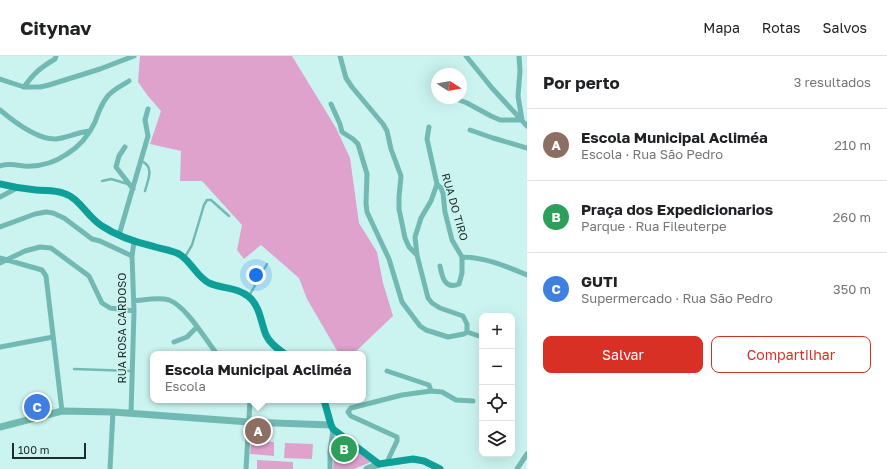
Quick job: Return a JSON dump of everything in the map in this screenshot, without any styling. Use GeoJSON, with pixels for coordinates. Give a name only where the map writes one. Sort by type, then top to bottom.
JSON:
{"type":"FeatureCollection","features":[{"type":"Feature","properties":{"kind":"main road"},"geometry":{"type":"LineString","coordinates":[[0,184],[17,188],[62,192],[68,194],[76,200],[95,222],[119,235],[134,242],[177,253],[185,258],[199,276],[208,282],[218,287],[240,291],[248,296],[254,302],[270,342],[282,351]]}},
{"type":"Feature","properties":{"kind":"main road"},"geometry":{"type":"LineString","coordinates":[[325,403],[332,427],[379,464],[413,459],[424,461],[440,469]]}},
{"type":"Feature","properties":{"kind":"street"},"geometry":{"type":"LineString","coordinates":[[24,87],[38,70],[55,59],[56,56]]}},
{"type":"Feature","properties":{"kind":"street"},"geometry":{"type":"LineString","coordinates":[[0,79],[24,87],[32,88],[49,85],[115,64],[134,56]]}},
{"type":"Feature","properties":{"kind":"street"},"geometry":{"type":"LineString","coordinates":[[340,56],[346,78],[352,88],[383,124],[387,131],[391,149],[401,176],[399,210],[405,238],[409,248],[417,256]]}},
{"type":"Feature","properties":{"kind":"street"},"geometry":{"type":"LineString","coordinates":[[466,56],[492,88],[527,126]]}},
{"type":"Feature","properties":{"kind":"street"},"geometry":{"type":"LineString","coordinates":[[519,56],[520,71],[518,96],[522,120]]}},
{"type":"Feature","properties":{"kind":"street"},"geometry":{"type":"LineString","coordinates":[[0,166],[13,164],[42,166],[52,163],[68,154],[79,146],[90,131],[102,104],[108,96],[129,81]]}},
{"type":"Feature","properties":{"kind":"street"},"geometry":{"type":"LineString","coordinates":[[467,103],[500,120],[522,120]]}},
{"type":"Feature","properties":{"kind":"street"},"geometry":{"type":"LineString","coordinates":[[331,104],[342,132],[350,136],[358,144],[367,174],[367,212],[389,259],[402,302],[420,326],[426,330],[448,337],[467,332],[479,336]]}},
{"type":"Feature","properties":{"kind":"street"},"geometry":{"type":"LineString","coordinates":[[119,235],[131,187],[141,161],[148,136],[145,120],[148,109]]}},
{"type":"Feature","properties":{"kind":"street"},"geometry":{"type":"LineString","coordinates":[[0,110],[24,128],[46,138],[54,139],[79,132],[90,131]]}},
{"type":"Feature","properties":{"kind":"street","name":"RUA DO TIRO"},"geometry":{"type":"LineString","coordinates":[[430,127],[427,139],[437,184],[443,193],[446,219],[452,240],[462,257],[462,273],[459,284],[454,286],[447,284],[443,280],[440,266]]}},
{"type":"Feature","properties":{"kind":"street"},"geometry":{"type":"LineString","coordinates":[[470,130],[527,148]]}},
{"type":"Feature","properties":{"kind":"street"},"geometry":{"type":"LineString","coordinates":[[125,146],[119,156],[116,167],[131,187]]}},
{"type":"Feature","properties":{"kind":"street"},"geometry":{"type":"LineString","coordinates":[[437,184],[431,201],[417,226],[415,237],[417,256],[428,298],[432,303],[440,308],[464,316],[467,324],[467,332]]}},
{"type":"Feature","properties":{"kind":"street"},"geometry":{"type":"LineString","coordinates":[[0,197],[17,188]]}},
{"type":"Feature","properties":{"kind":"street"},"geometry":{"type":"LineString","coordinates":[[0,227],[35,214],[46,212],[53,213],[64,218],[92,239],[100,241],[132,256]]}},
{"type":"Feature","properties":{"kind":"street","name":"RUA ROSA CARDOSO"},"geometry":{"type":"LineString","coordinates":[[131,414],[134,311],[132,256],[134,242]]}},
{"type":"Feature","properties":{"kind":"street"},"geometry":{"type":"LineString","coordinates":[[0,263],[25,251],[40,247],[51,248],[89,276],[102,303],[110,308],[134,311]]}},
{"type":"Feature","properties":{"kind":"street"},"geometry":{"type":"LineString","coordinates":[[462,257],[482,259],[527,275]]}},
{"type":"Feature","properties":{"kind":"street"},"geometry":{"type":"LineString","coordinates":[[0,258],[32,266],[42,270],[46,276],[62,411]]}},
{"type":"Feature","properties":{"kind":"street"},"geometry":{"type":"LineString","coordinates":[[134,301],[160,299],[169,300],[189,316],[215,351]]}},
{"type":"Feature","properties":{"kind":"street"},"geometry":{"type":"LineString","coordinates":[[174,342],[187,337],[197,327]]}},
{"type":"Feature","properties":{"kind":"street"},"geometry":{"type":"LineString","coordinates":[[0,347],[53,337]]}},
{"type":"Feature","properties":{"kind":"street"},"geometry":{"type":"LineString","coordinates":[[387,370],[429,385],[431,390]]}},
{"type":"Feature","properties":{"kind":"street"},"geometry":{"type":"LineString","coordinates":[[387,462],[397,441],[397,437],[351,416],[349,414],[349,410],[402,395],[431,390],[442,392],[456,400],[474,401]]}},
{"type":"Feature","properties":{"kind":"street"},"geometry":{"type":"LineString","coordinates":[[246,469],[250,403]]}},
{"type":"Feature","properties":{"kind":"street"},"geometry":{"type":"LineString","coordinates":[[0,427],[62,411],[113,412],[332,427],[330,469]]}},
{"type":"Feature","properties":{"kind":"street"},"geometry":{"type":"LineString","coordinates":[[110,469],[113,412]]}},
{"type":"Feature","properties":{"kind":"street"},"geometry":{"type":"LineString","coordinates":[[517,469],[527,454]]}},
{"type":"Feature","properties":{"kind":"street"},"geometry":{"type":"LineString","coordinates":[[366,469],[379,464]]}},
{"type":"Feature","properties":{"kind":"lane"},"geometry":{"type":"LineString","coordinates":[[141,161],[148,165],[150,170],[145,191]]}},
{"type":"Feature","properties":{"kind":"lane"},"geometry":{"type":"LineString","coordinates":[[102,181],[111,179],[131,187]]}},
{"type":"Feature","properties":{"kind":"lane"},"geometry":{"type":"LineString","coordinates":[[185,258],[192,245],[204,205],[207,200],[211,200],[229,216]]}},
{"type":"Feature","properties":{"kind":"lane"},"geometry":{"type":"LineString","coordinates":[[248,296],[267,264]]}},
{"type":"Feature","properties":{"kind":"lane"},"geometry":{"type":"LineString","coordinates":[[74,369],[133,371]]}},
{"type":"Feature","properties":{"kind":"shaded area"},"geometry":{"type":"Polygon","coordinates":[[[140,56],[292,56],[336,128],[350,158],[359,223],[377,252],[383,283],[393,316],[356,351],[337,351],[307,299],[299,278],[261,245],[244,259],[237,250],[242,225],[202,181],[180,181],[181,151],[150,144],[161,111],[138,82],[140,56]]]}},
{"type":"Feature","properties":{"kind":"shaded area"},"geometry":{"type":"Polygon","coordinates":[[[336,436],[371,462],[354,469],[333,469],[336,436]]]}},
{"type":"Feature","properties":{"kind":"shaded area"},"geometry":{"type":"Polygon","coordinates":[[[251,441],[274,442],[274,456],[250,454],[251,441]]]}},
{"type":"Feature","properties":{"kind":"shaded area"},"geometry":{"type":"Polygon","coordinates":[[[285,443],[313,444],[312,459],[284,458],[285,443]]]}},
{"type":"Feature","properties":{"kind":"shaded area"},"geometry":{"type":"Polygon","coordinates":[[[257,460],[293,462],[293,469],[257,469],[257,460]]]}},
{"type":"Feature","properties":{"kind":"place","name":"GUTI"},"geometry":{"type":"Point","coordinates":[37,407]}},
{"type":"Feature","properties":{"kind":"place","name":"Escola Municipal Acliméa"},"geometry":{"type":"Point","coordinates":[258,431]}},
{"type":"Feature","properties":{"kind":"place","name":"Praça dos Expedicionarios"},"geometry":{"type":"Point","coordinates":[344,449]}}]}
